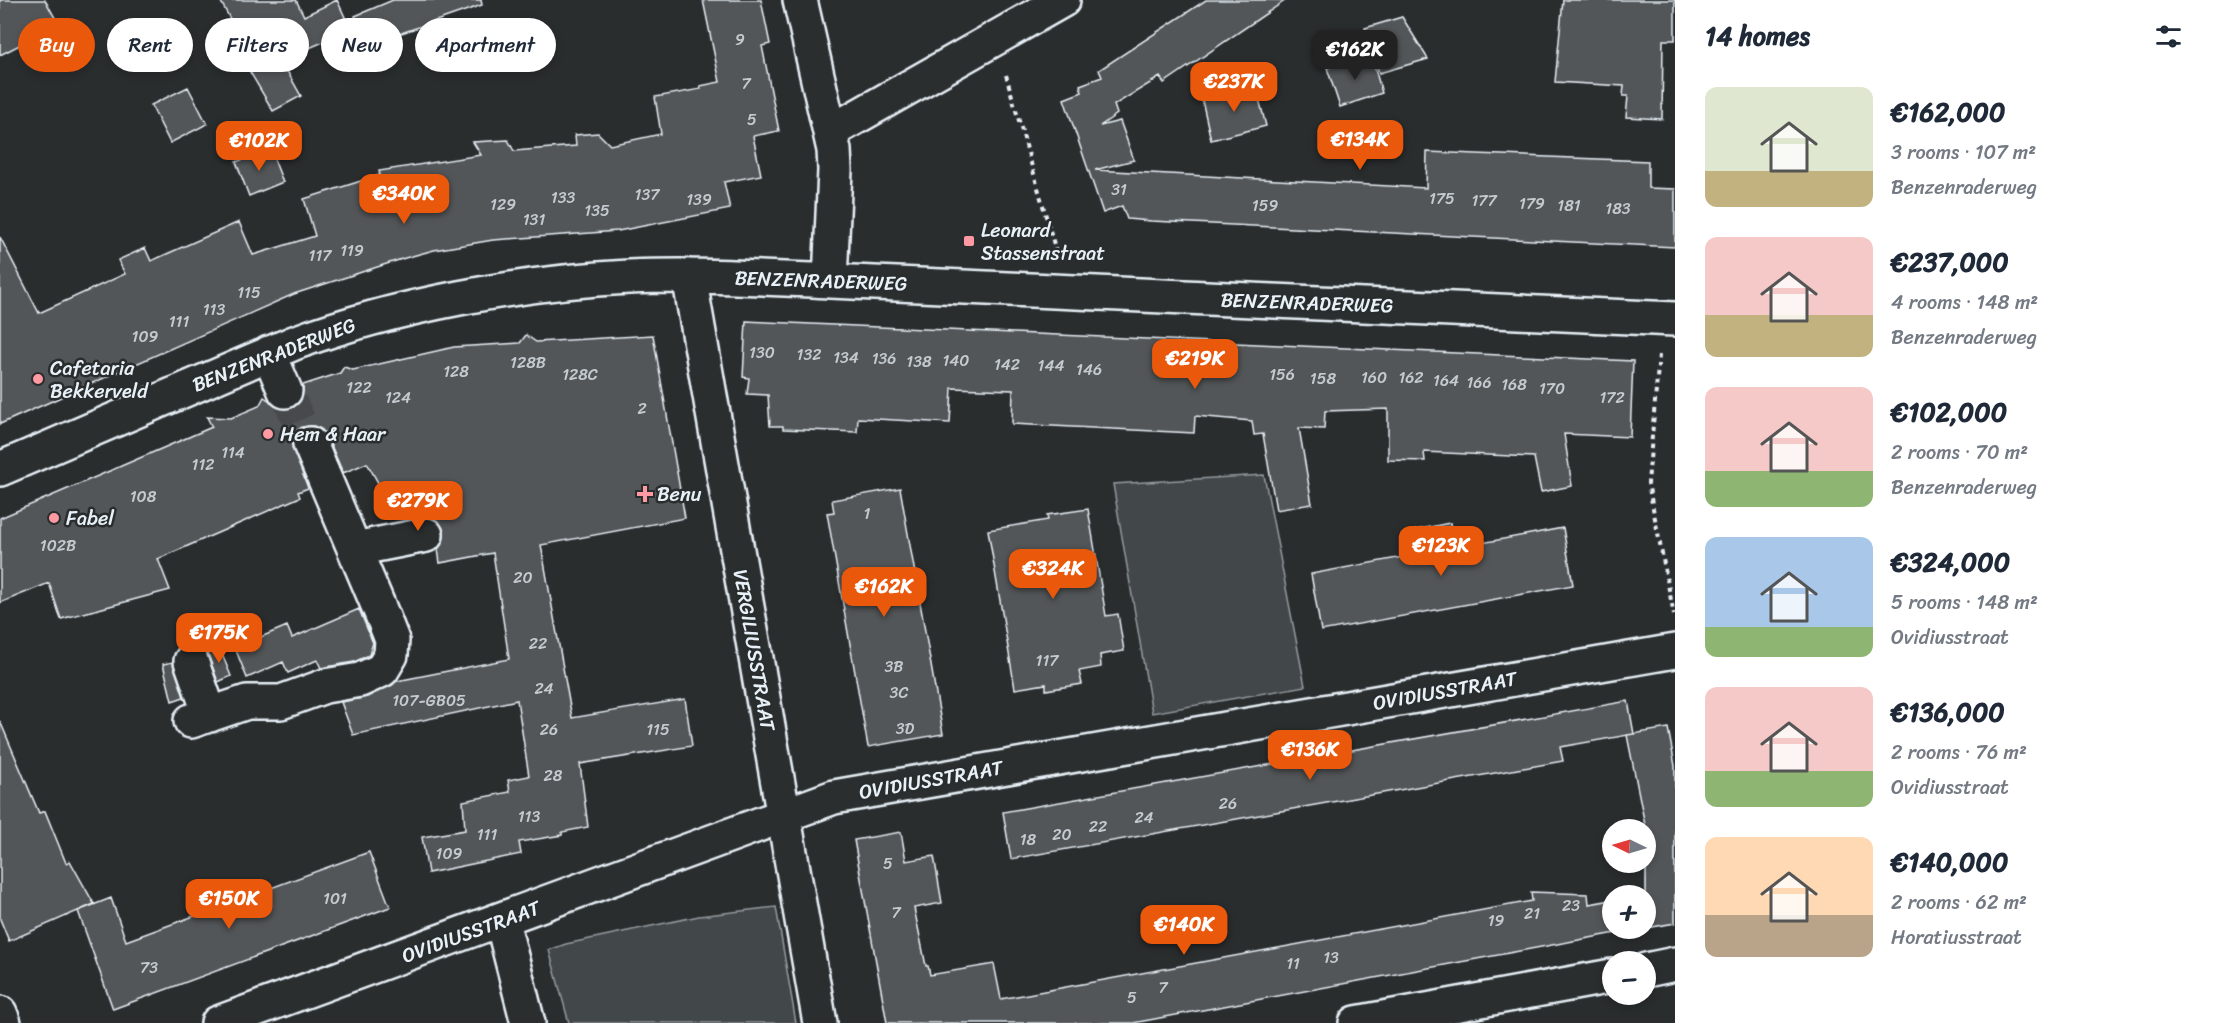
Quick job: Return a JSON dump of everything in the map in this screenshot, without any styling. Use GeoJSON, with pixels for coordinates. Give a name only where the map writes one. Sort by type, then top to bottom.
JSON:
{"type":"FeatureCollection","features":[{"type":"Feature","properties":{"kind":"street"},"geometry":{"type":"LineString","coordinates":[[800,0],[830,132],[835,170],[830,281]]}},
{"type":"Feature","properties":{"kind":"street"},"geometry":{"type":"LineString","coordinates":[[830,132],[1063,0]]}},
{"type":"Feature","properties":{"kind":"street","name":"BENZENRADERWEG"},"geometry":{"type":"LineString","coordinates":[[0,469],[269,353],[341,326],[438,303],[597,280],[689,276],[830,281],[1668,319]]}},
{"type":"Feature","properties":{"kind":"street","name":"VERGILIUSSTRAAT"},"geometry":{"type":"LineString","coordinates":[[689,276],[820,1023]]}},
{"type":"Feature","properties":{"kind":"street"},"geometry":{"type":"LineString","coordinates":[[269,353],[285,391]]}},
{"type":"Feature","properties":{"kind":"street"},"geometry":{"type":"LineString","coordinates":[[191,661],[201,718],[247,702],[281,702],[325,686],[360,680],[382,670],[391,656],[392,640],[356,549],[310,444]]}},
{"type":"Feature","properties":{"kind":"street"},"geometry":{"type":"LineString","coordinates":[[356,549],[426,535]]}},
{"type":"Feature","properties":{"kind":"street","name":"OVIDIUSSTRAAT"},"geometry":{"type":"LineString","coordinates":[[218,1023],[502,921],[834,797],[1675,651]]}},
{"type":"Feature","properties":{"kind":"street"},"geometry":{"type":"LineString","coordinates":[[502,921],[528,1023]]}},
{"type":"Feature","properties":{"kind":"street"},"geometry":{"type":"LineString","coordinates":[[1656,968],[1675,964]]}},
{"type":"Feature","properties":{"kind":"street"},"geometry":{"type":"LineString","coordinates":[[1356,1023],[1602,978]]}},
{"type":"Feature","properties":{"kind":"street"},"geometry":{"type":"LineString","coordinates":[[0,1013],[4,1023]]}},
{"type":"Feature","properties":{"kind":"path"},"geometry":{"type":"LineString","coordinates":[[996,38],[1068,293]]}},
{"type":"Feature","properties":{"kind":"path"},"geometry":{"type":"LineString","coordinates":[[1668,319],[1648,483],[1675,620]]}},
{"type":"Feature","properties":{"kind":"shaded area"},"geometry":{"type":"Polygon","coordinates":[[[1264,475],[1305,686],[1152,713],[1113,484],[1264,475]]]}},
{"type":"Feature","properties":{"kind":"shaded area"},"geometry":{"type":"Polygon","coordinates":[[[776,907],[796,1023],[569,1023],[549,950],[566,944],[699,916],[776,907]]]}},
{"type":"Feature","properties":{"kind":"building"},"geometry":{"type":"Polygon","coordinates":[[[0,0],[45,0],[55,18],[18,18],[18,46],[0,55],[0,0]]]}},
{"type":"Feature","properties":{"kind":"building"},"geometry":{"type":"Polygon","coordinates":[[[220,0],[296,0],[304,16],[337,0],[345,18],[321,18],[321,43],[309,48],[309,18],[230,18],[220,0]]]}},
{"type":"Feature","properties":{"kind":"building"},"geometry":{"type":"Polygon","coordinates":[[[393,0],[481,0],[482,5],[445,18],[415,18],[415,28],[403,32],[403,18],[356,18],[355,16],[393,0]]]}},
{"type":"Feature","properties":{"kind":"building"},"geometry":{"type":"Polygon","coordinates":[[[703,0],[761,0],[770,44],[762,46],[779,131],[753,136],[761,175],[724,182],[730,209],[618,231],[493,240],[434,250],[405,258],[294,294],[0,424],[0,237],[39,313],[125,274],[118,260],[145,248],[151,261],[239,222],[253,255],[315,236],[304,199],[380,175],[379,171],[481,155],[473,142],[508,140],[514,151],[576,146],[575,135],[598,133],[610,145],[661,134],[655,97],[701,89],[700,86],[720,82],[703,0]]]}},
{"type":"Feature","properties":{"kind":"building"},"geometry":{"type":"Polygon","coordinates":[[[1206,0],[1286,0],[1164,83],[1160,77],[1114,105],[1117,114],[1100,126],[1120,121],[1134,160],[1095,170],[1426,188],[1427,152],[1648,161],[1648,188],[1675,189],[1675,247],[1151,221],[1127,219],[1122,206],[1103,213],[1064,99],[1082,92],[1080,85],[1102,77],[1099,70],[1206,0]]]}},
{"type":"Feature","properties":{"kind":"building"},"geometry":{"type":"Polygon","coordinates":[[[1563,0],[1675,0],[1675,40],[1663,40],[1662,119],[1626,117],[1628,96],[1623,96],[1624,86],[1555,82],[1563,0]]]}},
{"type":"Feature","properties":{"kind":"building"},"geometry":{"type":"Polygon","coordinates":[[[1402,17],[1428,59],[1379,73],[1365,28],[1402,17]]]}},
{"type":"Feature","properties":{"kind":"building"},"geometry":{"type":"Polygon","coordinates":[[[1371,55],[1382,93],[1340,107],[1327,68],[1371,55]]]}},
{"type":"Feature","properties":{"kind":"building"},"geometry":{"type":"Polygon","coordinates":[[[250,72],[288,72],[301,96],[273,111],[250,72]]]}},
{"type":"Feature","properties":{"kind":"building"},"geometry":{"type":"Polygon","coordinates":[[[188,87],[207,124],[170,143],[151,105],[188,87]]]}},
{"type":"Feature","properties":{"kind":"building"},"geometry":{"type":"Polygon","coordinates":[[[1256,87],[1266,126],[1211,140],[1202,100],[1256,87]]]}},
{"type":"Feature","properties":{"kind":"building"},"geometry":{"type":"Polygon","coordinates":[[[270,149],[283,182],[249,196],[236,162],[270,149]]]}},
{"type":"Feature","properties":{"kind":"building"},"geometry":{"type":"Polygon","coordinates":[[[746,321],[1633,361],[1630,437],[1564,434],[1572,486],[1541,492],[1534,457],[1424,452],[1425,461],[1388,460],[1388,409],[1325,411],[1324,429],[1299,428],[1312,504],[1276,510],[1263,434],[1254,435],[1252,421],[1195,416],[1194,433],[1012,424],[1013,390],[952,388],[950,423],[858,418],[857,432],[783,429],[783,426],[770,426],[768,395],[747,394],[749,378],[743,377],[746,321]]]}},
{"type":"Feature","properties":{"kind":"building"},"geometry":{"type":"Polygon","coordinates":[[[526,335],[536,342],[653,335],[685,518],[541,545],[572,718],[685,699],[692,746],[580,764],[588,827],[562,832],[562,835],[519,842],[521,854],[428,873],[422,837],[465,830],[463,801],[510,792],[508,780],[529,776],[517,700],[353,735],[341,702],[367,697],[397,681],[509,659],[493,553],[440,563],[438,549],[443,542],[444,532],[440,523],[433,518],[430,499],[391,506],[367,463],[343,473],[327,436],[321,429],[313,426],[302,427],[295,433],[291,442],[308,488],[298,492],[300,497],[158,559],[170,590],[61,619],[49,583],[0,603],[0,518],[212,427],[207,417],[231,418],[259,406],[264,397],[282,409],[293,408],[300,402],[303,385],[340,373],[344,367],[353,370],[454,347],[520,343],[526,335]]]}},
{"type":"Feature","properties":{"kind":"building"},"geometry":{"type":"Polygon","coordinates":[[[900,488],[943,734],[868,747],[827,513],[834,512],[832,500],[900,488]]]}},
{"type":"Feature","properties":{"kind":"building"},"geometry":{"type":"Polygon","coordinates":[[[1088,509],[1106,616],[1118,614],[1124,651],[1100,655],[1101,667],[1079,671],[1082,684],[1046,690],[1046,684],[1015,689],[988,530],[1048,520],[1047,515],[1088,509]]]}},
{"type":"Feature","properties":{"kind":"building"},"geometry":{"type":"Polygon","coordinates":[[[1450,523],[1455,548],[1563,528],[1573,585],[1321,631],[1311,574],[1419,554],[1415,530],[1450,523]]]}},
{"type":"Feature","properties":{"kind":"building"},"geometry":{"type":"Polygon","coordinates":[[[359,609],[373,643],[369,655],[354,662],[321,668],[317,660],[288,673],[283,662],[247,678],[235,648],[287,626],[292,638],[359,609]]]}},
{"type":"Feature","properties":{"kind":"building"},"geometry":{"type":"Polygon","coordinates":[[[219,647],[231,676],[218,682],[207,652],[219,647]]]}},
{"type":"Feature","properties":{"kind":"building"},"geometry":{"type":"Polygon","coordinates":[[[173,662],[184,697],[172,701],[163,664],[173,662]]]}},
{"type":"Feature","properties":{"kind":"building"},"geometry":{"type":"Polygon","coordinates":[[[1628,701],[1634,734],[1560,747],[1563,761],[1011,859],[1003,812],[1628,701]]]}},
{"type":"Feature","properties":{"kind":"building"},"geometry":{"type":"Polygon","coordinates":[[[0,721],[39,813],[45,811],[66,863],[70,861],[94,904],[9,941],[0,919],[0,721]]]}},
{"type":"Feature","properties":{"kind":"building"},"geometry":{"type":"Polygon","coordinates":[[[1668,728],[1675,766],[1675,923],[1656,926],[1656,885],[1646,885],[1646,873],[1656,873],[1656,819],[1644,819],[1627,735],[1668,728]]]}},
{"type":"Feature","properties":{"kind":"building"},"geometry":{"type":"Polygon","coordinates":[[[901,832],[906,861],[934,856],[942,903],[914,908],[926,966],[928,966],[930,975],[994,964],[1001,999],[1532,901],[1531,892],[1588,894],[1589,904],[1602,902],[1602,936],[1133,1023],[887,1023],[854,840],[901,832]]]}},
{"type":"Feature","properties":{"kind":"building"},"geometry":{"type":"Polygon","coordinates":[[[369,852],[390,907],[113,1009],[78,911],[111,898],[126,941],[369,852]]]}},
{"type":"Feature","properties":{"kind":"tunnel"},"geometry":{"type":"LineString","coordinates":[[285,391],[310,444]]}},
{"type":"Feature","properties":{"kind":"place","name":"Leonard Stassenstraat"},"geometry":{"type":"Point","coordinates":[969,241]}},
{"type":"Feature","properties":{"kind":"place","name":"Cafetaria Bekkerveld"},"geometry":{"type":"Point","coordinates":[38,379]}},
{"type":"Feature","properties":{"kind":"place","name":"Hem & Haar"},"geometry":{"type":"Point","coordinates":[268,434]}},
{"type":"Feature","properties":{"kind":"place","name":"Benu"},"geometry":{"type":"Point","coordinates":[645,494]}},
{"type":"Feature","properties":{"kind":"place","name":"Fabel"},"geometry":{"type":"Point","coordinates":[54,518]}}]}
